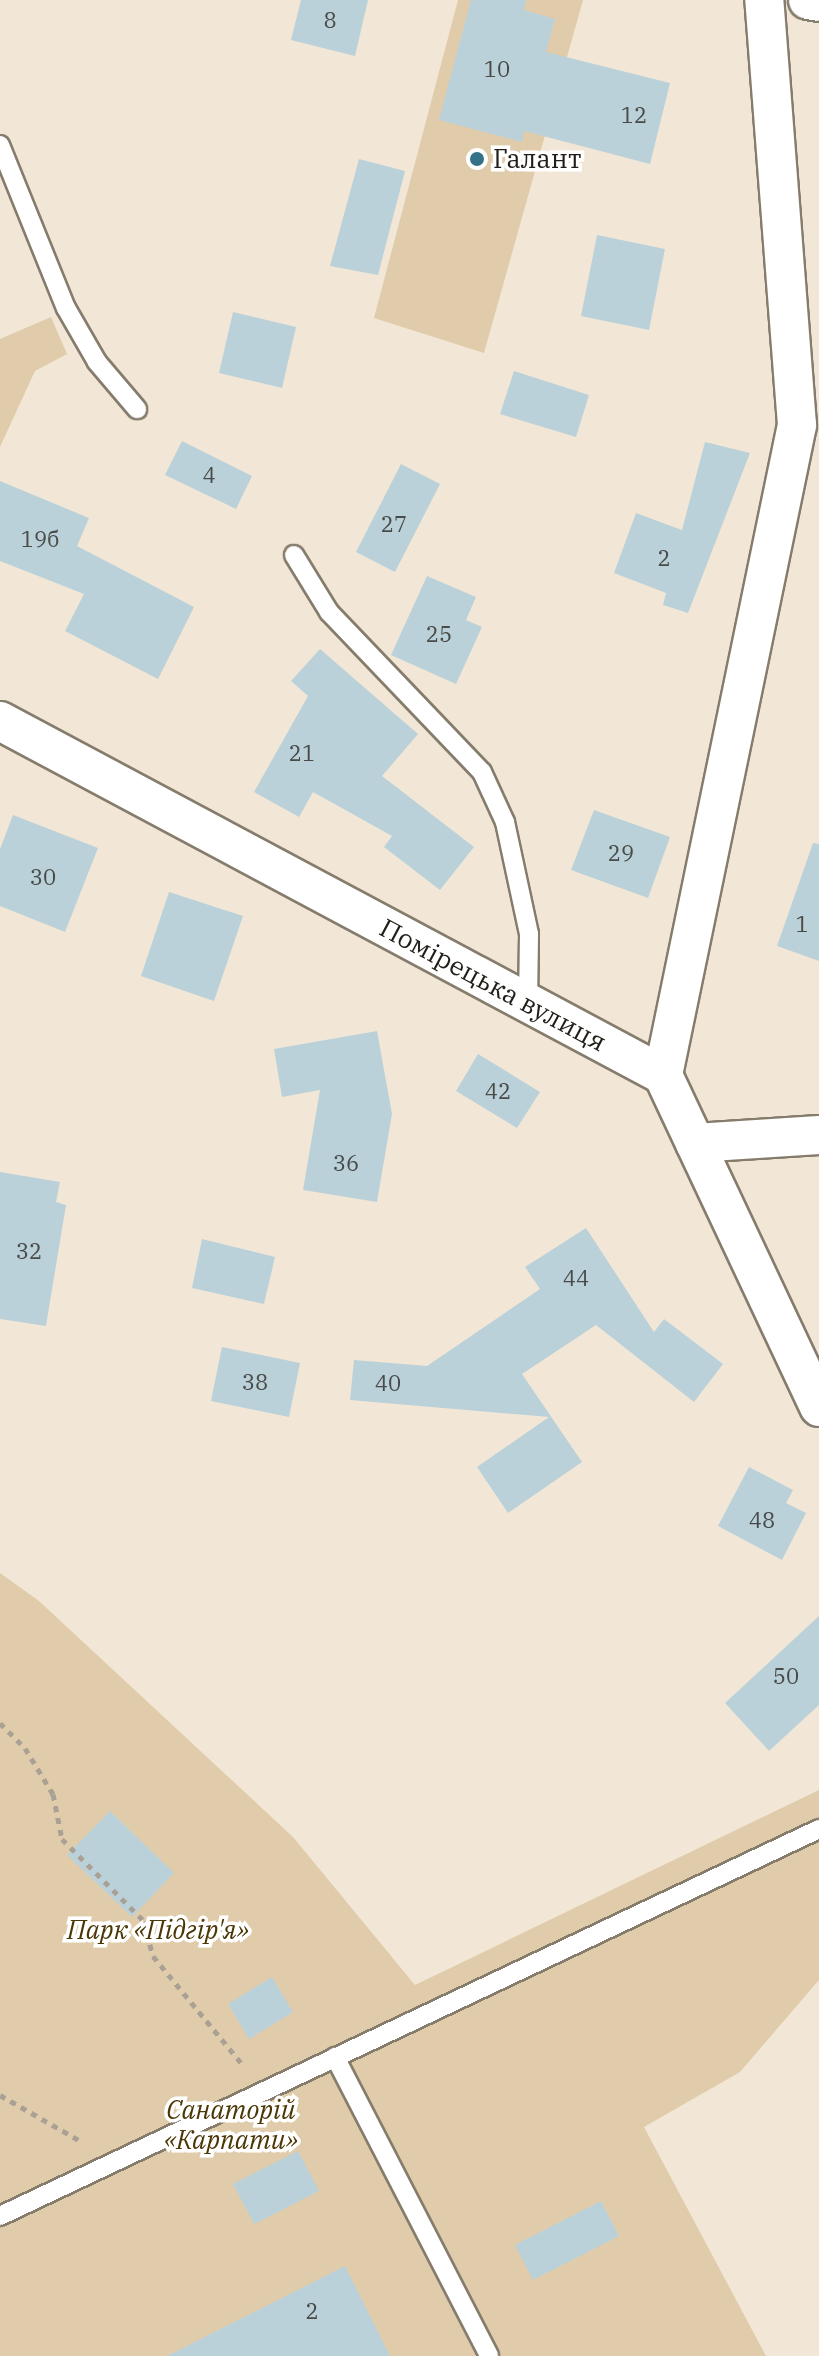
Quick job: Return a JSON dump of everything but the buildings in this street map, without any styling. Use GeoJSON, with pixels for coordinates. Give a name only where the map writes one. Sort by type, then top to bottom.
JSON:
{"type":"FeatureCollection","features":[{"type":"Feature","properties":{"kind":"street"},"geometry":{"type":"LineString","coordinates":[[764,0],[808,426],[663,1075],[819,1407]]}},
{"type":"Feature","properties":{"kind":"street"},"geometry":{"type":"LineString","coordinates":[[808,0],[819,2]]}},
{"type":"Feature","properties":{"kind":"street","name":"Помірецька вулиця"},"geometry":{"type":"LineString","coordinates":[[0,721],[663,1075]]}},
{"type":"Feature","properties":{"kind":"street"},"geometry":{"type":"LineString","coordinates":[[695,1143],[819,1135]]}},
{"type":"Feature","properties":{"kind":"lane"},"geometry":{"type":"LineString","coordinates":[[0,145],[66,308],[97,362],[137,409]]}},
{"type":"Feature","properties":{"kind":"lane"},"geometry":{"type":"LineString","coordinates":[[294,555],[329,612],[482,772],[505,822],[529,934],[528,1003]]}},
{"type":"Feature","properties":{"kind":"lane"},"geometry":{"type":"LineString","coordinates":[[0,2216],[819,1829]]}},
{"type":"Feature","properties":{"kind":"lane"},"geometry":{"type":"LineString","coordinates":[[335,2057],[489,2356]]}},
{"type":"Feature","properties":{"kind":"path"},"geometry":{"type":"LineString","coordinates":[[0,1723],[25,1748],[53,1794],[62,1839],[144,1921],[153,1956],[264,2091]]}},
{"type":"Feature","properties":{"kind":"path"},"geometry":{"type":"LineString","coordinates":[[0,2095],[115,2162]]}},
{"type":"Feature","properties":{"kind":"green space","name":"Галант"},"geometry":{"type":"Polygon","coordinates":[[[458,0],[583,0],[484,353],[374,318],[458,0]]]}},
{"type":"Feature","properties":{"kind":"green space"},"geometry":{"type":"Polygon","coordinates":[[[51,317],[67,354],[35,371],[0,447],[0,339],[51,317]]]}},
{"type":"Feature","properties":{"kind":"green space","name":"Санаторій «Карпати»"},"geometry":{"type":"Polygon","coordinates":[[[0,1573],[39,1601],[293,1837],[415,1985],[819,1790],[819,1980],[740,2072],[644,2127],[766,2356],[0,2356],[0,1573]]]}},
{"type":"Feature","properties":{"kind":"place","name":"Галант"},"geometry":{"type":"Point","coordinates":[477,159]}},
{"type":"Feature","properties":{"kind":"park label","name":"Парк «Підгір'я»"},"geometry":{"type":"Point","coordinates":[158,1930]}}]}
